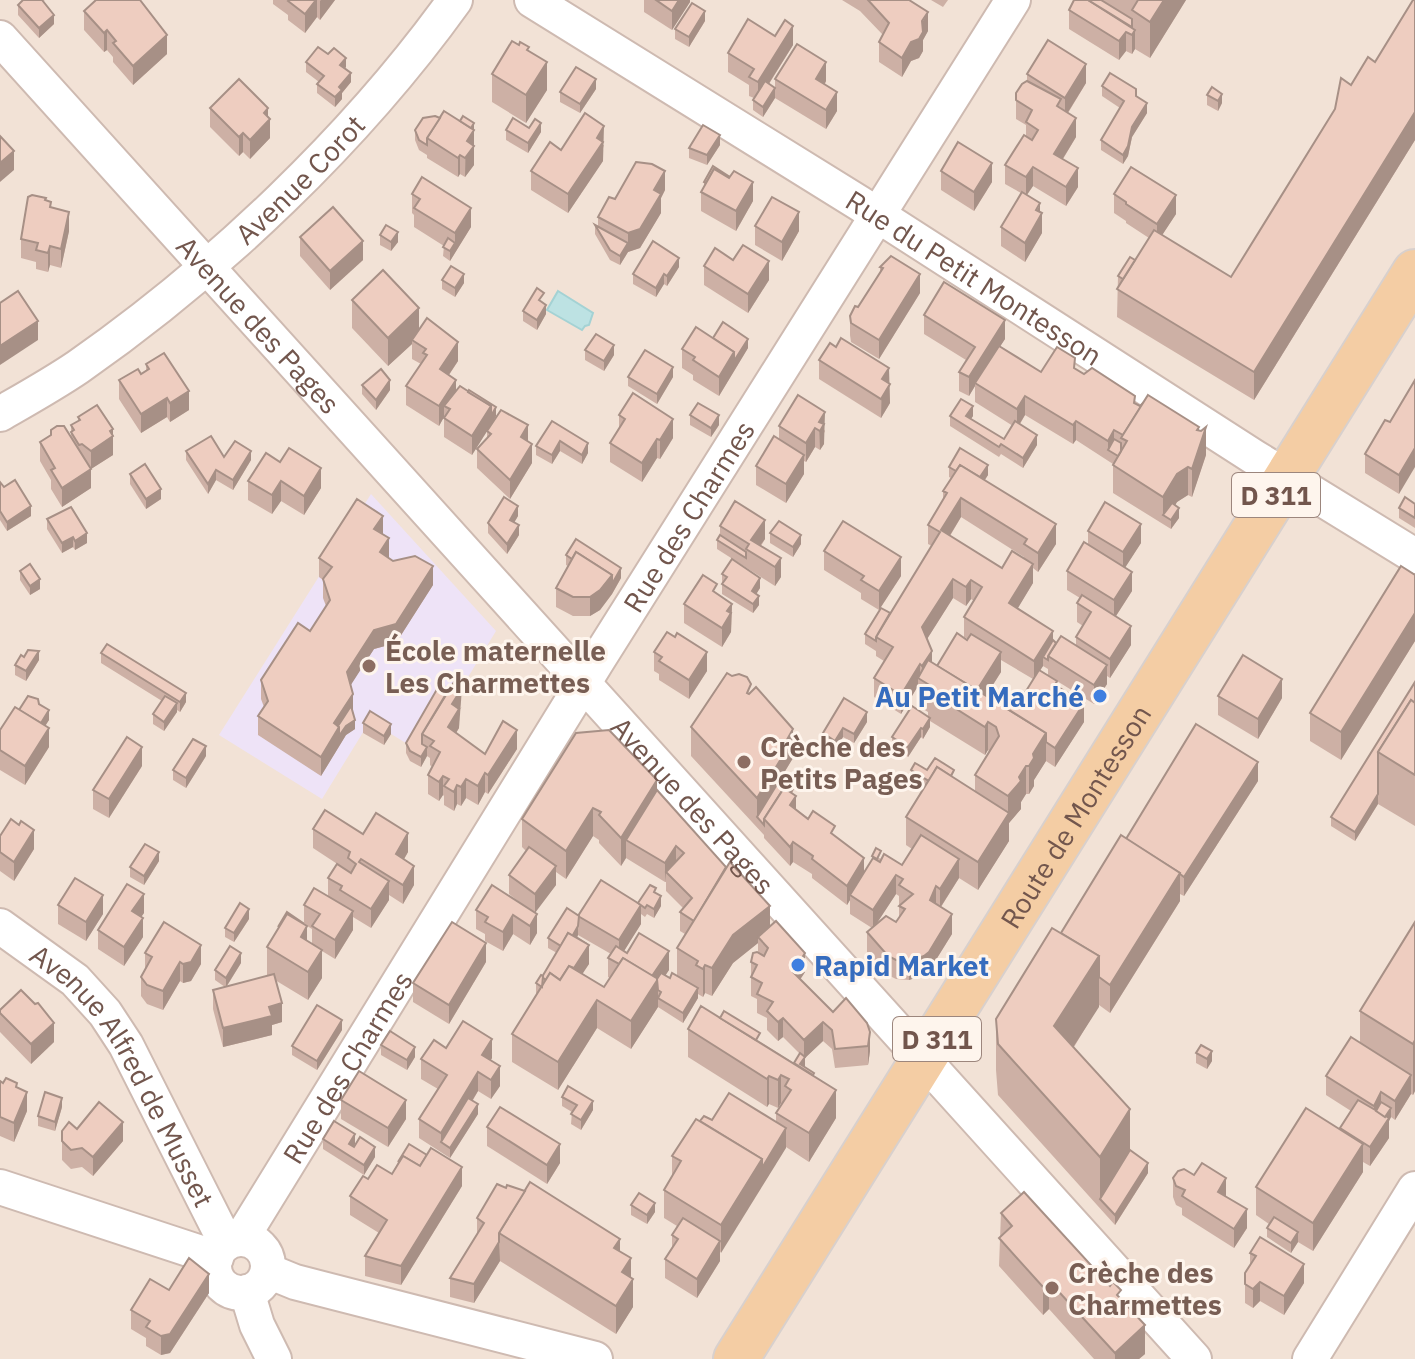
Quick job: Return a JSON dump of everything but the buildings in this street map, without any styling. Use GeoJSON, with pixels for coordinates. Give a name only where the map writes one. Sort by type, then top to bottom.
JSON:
{"type":"FeatureCollection","features":[{"type":"Feature","properties":{"kind":"main road","name":"Route de Montesson"},"geometry":{"type":"LineString","coordinates":[[736,1359],[1415,272]]}},
{"type":"Feature","properties":{"kind":"street","name":"Avenue Corot"},"geometry":{"type":"LineString","coordinates":[[0,414],[88,359],[139,322],[279,200],[353,125],[455,0]]}},
{"type":"Feature","properties":{"kind":"street","name":"Rue du Petit Montesson"},"geometry":{"type":"LineString","coordinates":[[532,0],[879,215],[1287,478],[1415,556]]}},
{"type":"Feature","properties":{"kind":"street","name":"Rue des Charmes"},"geometry":{"type":"LineString","coordinates":[[227,1247],[1013,0]]}},
{"type":"Feature","properties":{"kind":"street","name":"Avenue des Pages"},"geometry":{"type":"LineString","coordinates":[[0,38],[1194,1359]]}},
{"type":"Feature","properties":{"kind":"street","name":"Avenue Alfred de Musset"},"geometry":{"type":"LineString","coordinates":[[0,926],[75,980],[105,1013],[126,1045],[227,1247]]}},
{"type":"Feature","properties":{"kind":"street"},"geometry":{"type":"LineString","coordinates":[[0,1187],[227,1247],[259,1246],[265,1253],[258,1282],[257,1325],[274,1359]]}},
{"type":"Feature","properties":{"kind":"street"},"geometry":{"type":"LineString","coordinates":[[1310,1359],[1415,1189]]}},
{"type":"Feature","properties":{"kind":"street"},"geometry":{"type":"LineString","coordinates":[[227,1247],[214,1267],[222,1284],[229,1290],[258,1282],[295,1282],[595,1359]]}},
{"type":"Feature","properties":{"kind":"shaded area"},"geometry":{"type":"Polygon","coordinates":[[[0,0],[1415,0],[1415,1359],[0,1359],[0,0]]]}},
{"type":"Feature","properties":{"kind":"shaded area","name":"École maternelle Les Charmettes"},"geometry":{"type":"Polygon","coordinates":[[[371,494],[496,631],[422,753],[370,721],[322,799],[219,735],[371,494]]]}},
{"type":"Feature","properties":{"kind":"water"},"geometry":{"type":"Polygon","coordinates":[[[558,291],[593,313],[589,325],[582,330],[547,310],[558,291]]]}},
{"type":"Feature","properties":{"kind":"place","name":"École maternelle Les Charmettes"},"geometry":{"type":"Point","coordinates":[369,666]}},
{"type":"Feature","properties":{"kind":"place","name":"Au Petit Marché"},"geometry":{"type":"Point","coordinates":[1100,696]}},
{"type":"Feature","properties":{"kind":"place","name":"Crèche des Petits Pages"},"geometry":{"type":"Point","coordinates":[744,762]}},
{"type":"Feature","properties":{"kind":"place","name":"Rapid Market"},"geometry":{"type":"Point","coordinates":[798,965]}},
{"type":"Feature","properties":{"kind":"place","name":"Crèche des Charmettes"},"geometry":{"type":"Point","coordinates":[1052,1288]}}]}
